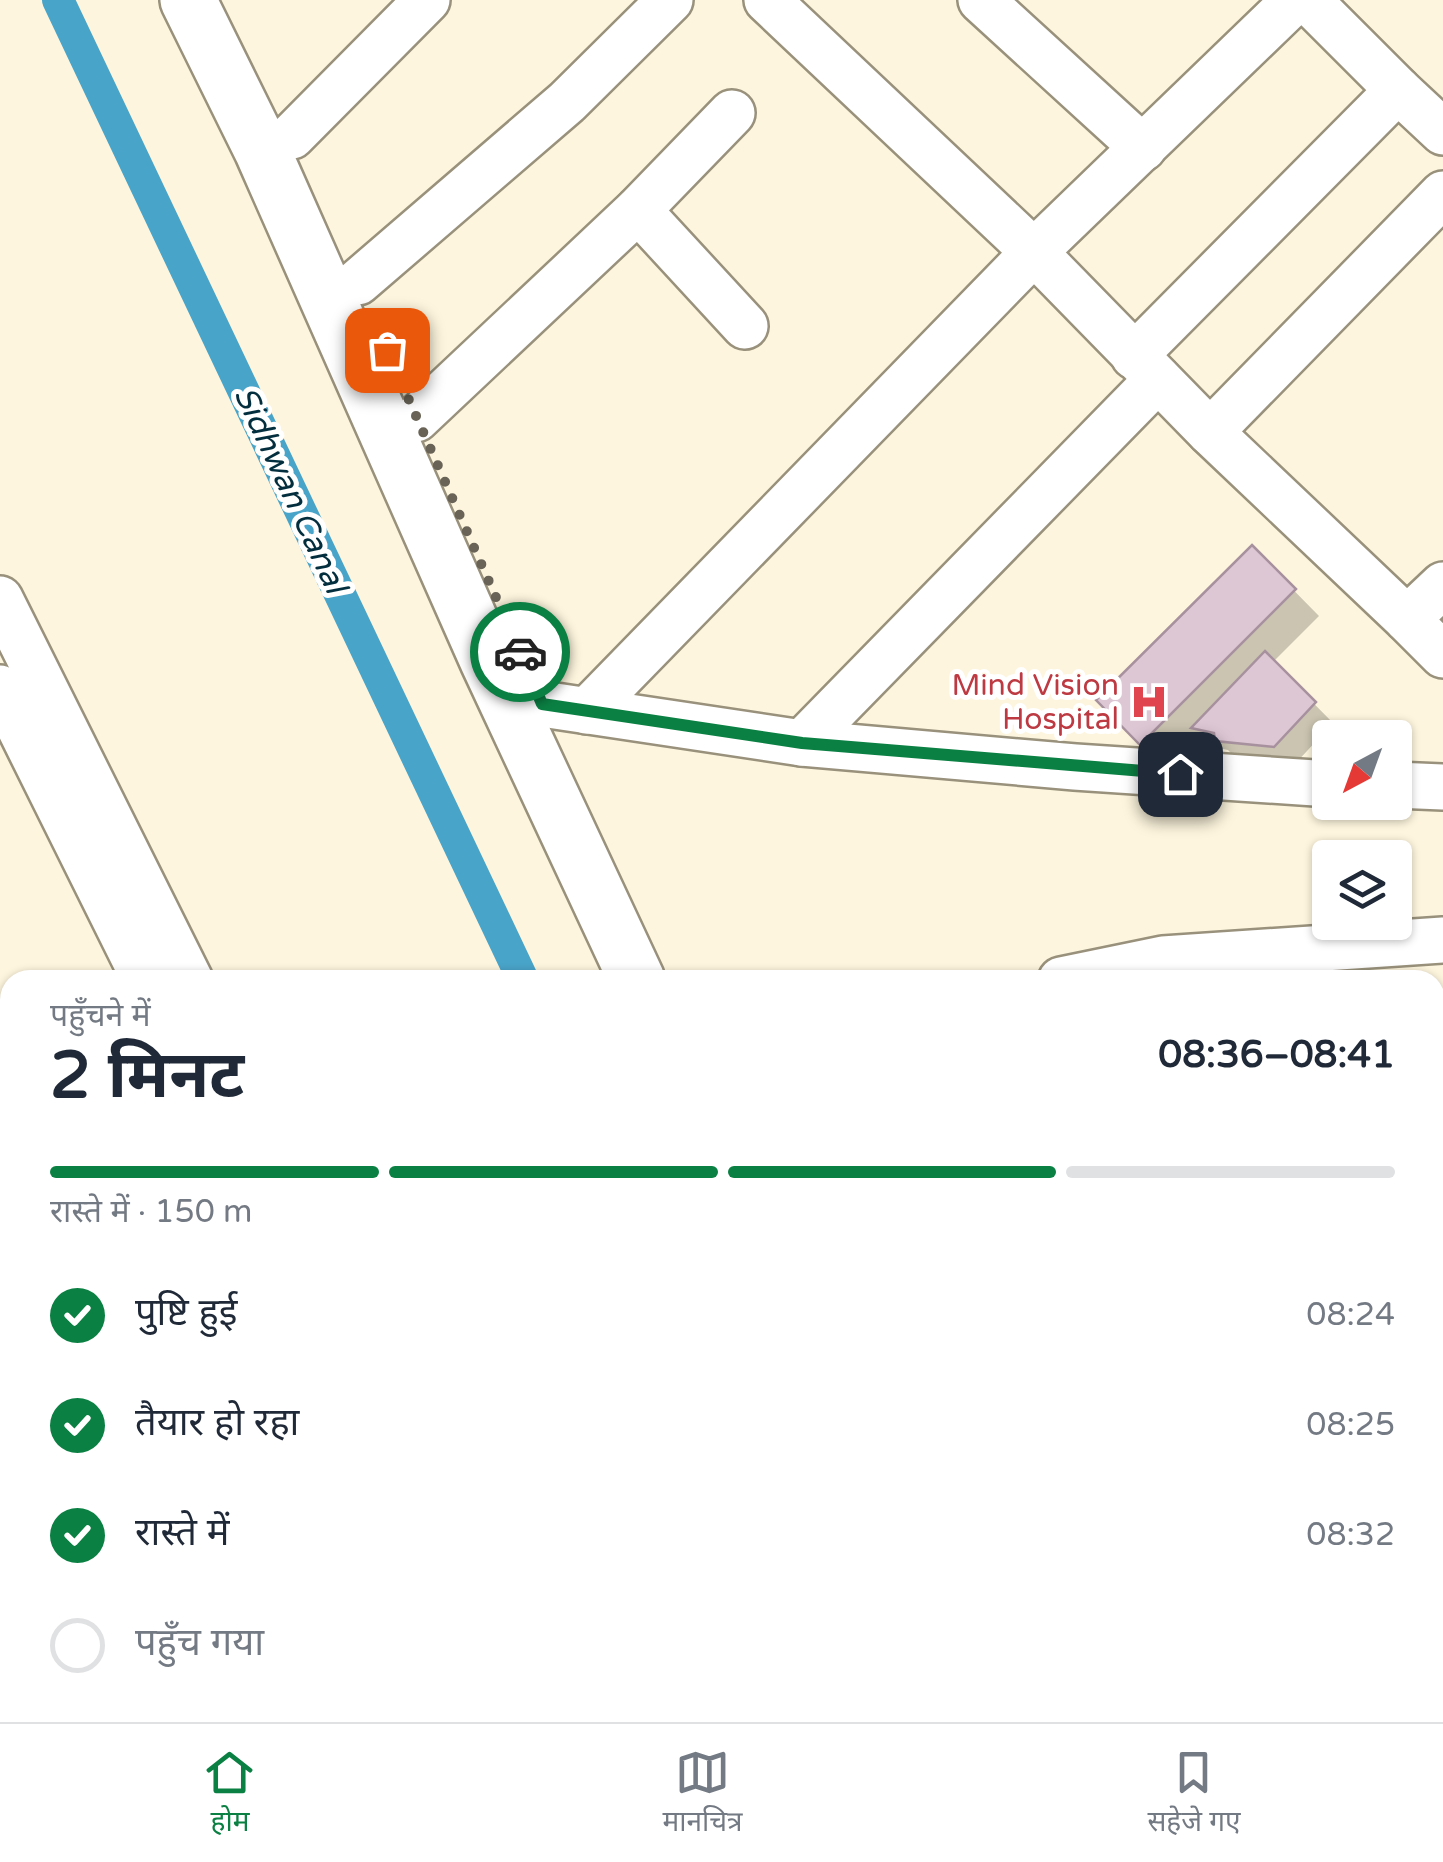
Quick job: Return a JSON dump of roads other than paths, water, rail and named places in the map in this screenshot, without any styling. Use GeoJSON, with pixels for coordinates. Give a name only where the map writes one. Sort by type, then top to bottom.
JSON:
{"type":"FeatureCollection","features":[{"type":"Feature","properties":{"kind":"highway"},"geometry":{"type":"LineString","coordinates":[[188,0],[262,150],[488,662],[632,970]]}},
{"type":"Feature","properties":{"kind":"highway"},"geometry":{"type":"LineString","coordinates":[[225,0],[292,136],[416,419],[564,707],[669,970]]}},
{"type":"Feature","properties":{"kind":"street"},"geometry":{"type":"LineString","coordinates":[[292,136],[427,0]]}},
{"type":"Feature","properties":{"kind":"street"},"geometry":{"type":"LineString","coordinates":[[358,282],[568,102],[670,0]]}},
{"type":"Feature","properties":{"kind":"street"},"geometry":{"type":"LineString","coordinates":[[767,0],[1034,252],[1210,432],[1443,656]]}},
{"type":"Feature","properties":{"kind":"street"},"geometry":{"type":"LineString","coordinates":[[981,0],[1143,148]]}},
{"type":"Feature","properties":{"kind":"street"},"geometry":{"type":"LineString","coordinates":[[564,707],[1295,0]]}},
{"type":"Feature","properties":{"kind":"street"},"geometry":{"type":"LineString","coordinates":[[1308,0],[1443,132]]}},
{"type":"Feature","properties":{"kind":"street"},"geometry":{"type":"LineString","coordinates":[[802,743],[1398,90]]}},
{"type":"Feature","properties":{"kind":"street"},"geometry":{"type":"LineString","coordinates":[[416,419],[638,210],[732,113]]}},
{"type":"Feature","properties":{"kind":"street"},"geometry":{"type":"LineString","coordinates":[[1210,432],[1443,194]]}},
{"type":"Feature","properties":{"kind":"street"},"geometry":{"type":"LineString","coordinates":[[638,210],[746,326]]}},
{"type":"Feature","properties":{"kind":"street"},"geometry":{"type":"LineString","coordinates":[[1407,619],[1443,585]]}},
{"type":"Feature","properties":{"kind":"street"},"geometry":{"type":"LineString","coordinates":[[0,599],[185,970]]}},
{"type":"Feature","properties":{"kind":"street"},"geometry":{"type":"LineString","coordinates":[[0,688],[140,970]]}},
{"type":"Feature","properties":{"kind":"street"},"geometry":{"type":"LineString","coordinates":[[564,707],[802,743],[1312,783]]}},
{"type":"Feature","properties":{"kind":"street"},"geometry":{"type":"LineString","coordinates":[[1412,786],[1443,787]]}},
{"type":"Feature","properties":{"kind":"street"},"geometry":{"type":"LineString","coordinates":[[1153,970],[1443,940]]}},
{"type":"Feature","properties":{"kind":"waterway","name":"Sidhwan Canal"},"geometry":{"type":"LineString","coordinates":[[58,0],[518,970]]}},
{"type":"Feature","properties":{"kind":"place","name":"Mind Vision Hospital"},"geometry":{"type":"Point","coordinates":[1149,702]}}]}
